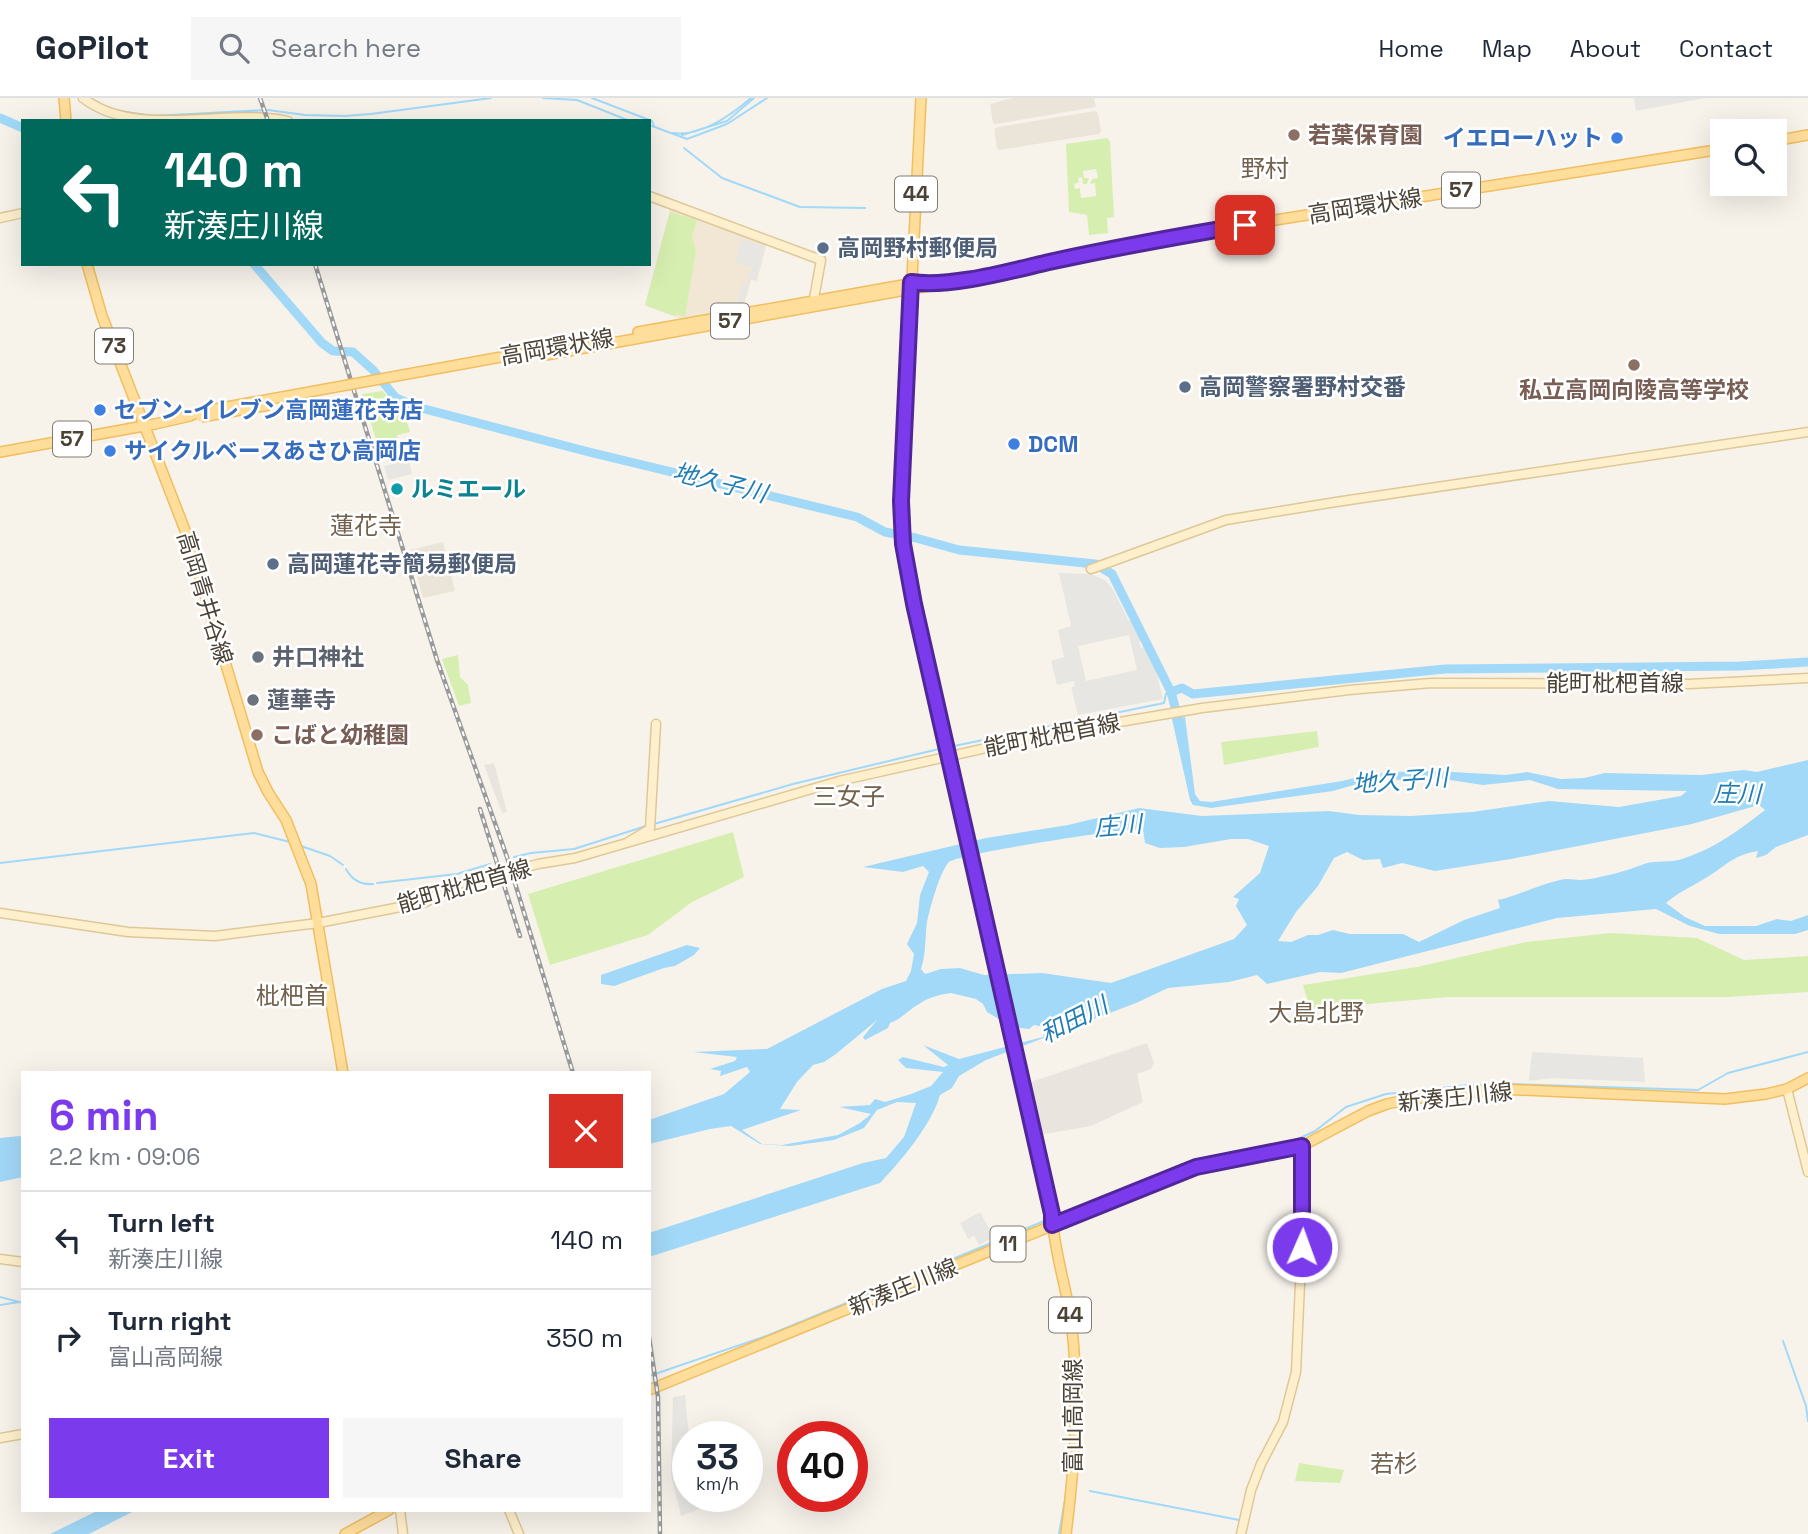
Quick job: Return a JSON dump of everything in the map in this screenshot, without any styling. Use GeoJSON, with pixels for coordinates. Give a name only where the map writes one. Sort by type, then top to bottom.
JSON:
{"type":"FeatureCollection","features":[{"type":"Feature","properties":{"kind":"main road"},"geometry":{"type":"LineString","coordinates":[[64,98],[66,119]]}},
{"type":"Feature","properties":{"kind":"main road","name":"富山高岡線"},"geometry":{"type":"LineString","coordinates":[[921,98],[911,286],[903,544],[914,604],[1052,1214],[1070,1316],[1075,1374],[1076,1441],[1066,1534]]}},
{"type":"Feature","properties":{"kind":"main road"},"geometry":{"type":"LineString","coordinates":[[1787,139],[1808,135]]}},
{"type":"Feature","properties":{"kind":"main road","name":"高岡環状線"},"geometry":{"type":"LineString","coordinates":[[0,452],[911,286],[1000,273],[1205,231],[1710,151]]}},
{"type":"Feature","properties":{"kind":"main road","name":"高岡青井谷線"},"geometry":{"type":"LineString","coordinates":[[88,266],[102,316],[188,538],[258,772],[286,820],[302,855],[319,927]]}},
{"type":"Feature","properties":{"kind":"main road","name":"73"},"geometry":{"type":"LineString","coordinates":[[319,927],[343,1071]]}},
{"type":"Feature","properties":{"kind":"main road","name":"新湊庄川線"},"geometry":{"type":"LineString","coordinates":[[651,1389],[1196,1167],[1302,1146],[1368,1111],[1387,1104],[1436,1095],[1500,1089],[1725,1099],[1787,1088],[1808,1079]]}},
{"type":"Feature","properties":{"kind":"main road"},"geometry":{"type":"LineString","coordinates":[[345,1534],[385,1512]]}},
{"type":"Feature","properties":{"kind":"street"},"geometry":{"type":"LineString","coordinates":[[83,98],[108,113],[147,119]]}},
{"type":"Feature","properties":{"kind":"street"},"geometry":{"type":"LineString","coordinates":[[190,119],[276,119]]}},
{"type":"Feature","properties":{"kind":"street"},"geometry":{"type":"LineString","coordinates":[[651,197],[821,260],[813,304]]}},
{"type":"Feature","properties":{"kind":"street"},"geometry":{"type":"LineString","coordinates":[[0,218],[21,213]]}},
{"type":"Feature","properties":{"kind":"street"},"geometry":{"type":"LineString","coordinates":[[1091,569],[1226,520],[1808,432]]}},
{"type":"Feature","properties":{"kind":"street","name":"能町枇杷首線"},"geometry":{"type":"LineString","coordinates":[[0,914],[128,932],[181,936],[215,936],[319,927],[426,902],[451,886],[626,844],[839,781],[948,754],[1195,709],[1431,683],[1689,684],[1808,678]]}},
{"type":"Feature","properties":{"kind":"street"},"geometry":{"type":"LineString","coordinates":[[626,844],[650,826],[656,724]]}},
{"type":"Feature","properties":{"kind":"street"},"geometry":{"type":"LineString","coordinates":[[1787,1088],[1808,1172]]}},
{"type":"Feature","properties":{"kind":"street"},"geometry":{"type":"LineString","coordinates":[[1241,1534],[1251,1490],[1283,1422],[1296,1371],[1303,1218],[1302,1146]]}},
{"type":"Feature","properties":{"kind":"street"},"geometry":{"type":"LineString","coordinates":[[0,1259],[21,1262]]}},
{"type":"Feature","properties":{"kind":"street"},"geometry":{"type":"LineString","coordinates":[[0,1438],[21,1434]]}},
{"type":"Feature","properties":{"kind":"street"},"geometry":{"type":"LineString","coordinates":[[400,1512],[403,1534]]}},
{"type":"Feature","properties":{"kind":"street"},"geometry":{"type":"LineString","coordinates":[[510,1512],[519,1534]]}},
{"type":"Feature","properties":{"kind":"shaded area"},"geometry":{"type":"Polygon","coordinates":[[[1013,98],[1094,98],[1096,107],[993,123],[990,104],[1013,98]]]}},
{"type":"Feature","properties":{"kind":"shaded area"},"geometry":{"type":"Polygon","coordinates":[[[1634,98],[1705,98],[1636,111],[1634,98]]]}},
{"type":"Feature","properties":{"kind":"shaded area"},"geometry":{"type":"Polygon","coordinates":[[[1095,111],[1098,113],[1101,131],[1099,134],[999,150],[997,148],[994,129],[998,127],[1095,111]]]}},
{"type":"Feature","properties":{"kind":"shaded area"},"geometry":{"type":"Polygon","coordinates":[[[670,209],[767,243],[757,281],[751,280],[743,309],[687,321],[645,306],[670,209]]]}},
{"type":"Feature","properties":{"kind":"shaded area"},"geometry":{"type":"Polygon","coordinates":[[[741,237],[743,243],[745,239],[758,245],[759,241],[766,244],[756,280],[750,279],[742,309],[739,310],[736,305],[742,283],[746,284],[753,265],[749,267],[736,263],[741,237]]]}},
{"type":"Feature","properties":{"kind":"shaded area"},"geometry":{"type":"Polygon","coordinates":[[[409,460],[412,474],[388,480],[384,466],[409,460]]]}},
{"type":"Feature","properties":{"kind":"shaded area"},"geometry":{"type":"Polygon","coordinates":[[[443,542],[455,591],[423,598],[410,550],[443,542]]]}},
{"type":"Feature","properties":{"kind":"shaded area"},"geometry":{"type":"Polygon","coordinates":[[[1059,573],[1091,574],[1105,580],[1142,640],[1139,642],[1141,648],[1145,647],[1156,671],[1163,699],[1078,715],[1071,687],[1075,686],[1074,681],[1057,685],[1051,661],[1064,657],[1058,630],[1071,626],[1059,573]],[[1129,635],[1078,646],[1086,681],[1137,670],[1129,635]]]}},
{"type":"Feature","properties":{"kind":"shaded area"},"geometry":{"type":"Polygon","coordinates":[[[494,763],[507,812],[502,813],[484,765],[494,763]]]}},
{"type":"Feature","properties":{"kind":"shaded area"},"geometry":{"type":"Polygon","coordinates":[[[1147,1043],[1154,1063],[1151,1069],[1137,1074],[1143,1102],[1091,1126],[1039,1135],[1028,1083],[1147,1043]]]}},
{"type":"Feature","properties":{"kind":"shaded area"},"geometry":{"type":"Polygon","coordinates":[[[1532,1052],[1643,1058],[1645,1082],[1552,1078],[1529,1081],[1532,1052]]]}},
{"type":"Feature","properties":{"kind":"shaded area"},"geometry":{"type":"Polygon","coordinates":[[[980,1212],[994,1237],[979,1245],[974,1236],[968,1239],[960,1223],[980,1212]]]}},
{"type":"Feature","properties":{"kind":"shaded area"},"geometry":{"type":"Polygon","coordinates":[[[685,1395],[687,1421],[672,1421],[673,1397],[685,1395]]]}},
{"type":"Feature","properties":{"kind":"green space"},"geometry":{"type":"Polygon","coordinates":[[[1107,138],[1110,141],[1114,217],[1107,218],[1108,233],[1089,235],[1087,215],[1069,212],[1066,144],[1107,138]],[[1096,169],[1083,171],[1084,178],[1089,178],[1087,184],[1083,184],[1082,177],[1074,184],[1075,189],[1080,188],[1081,198],[1096,196],[1095,183],[1090,184],[1092,179],[1098,178],[1096,169]]]}},
{"type":"Feature","properties":{"kind":"green space"},"geometry":{"type":"Polygon","coordinates":[[[670,212],[697,220],[692,237],[696,250],[685,317],[645,305],[670,212]]]}},
{"type":"Feature","properties":{"kind":"green space"},"geometry":{"type":"Polygon","coordinates":[[[382,391],[404,412],[410,432],[377,443],[362,394],[382,391]]]}},
{"type":"Feature","properties":{"kind":"green space"},"geometry":{"type":"Polygon","coordinates":[[[458,655],[460,677],[468,685],[471,703],[459,706],[442,659],[458,655]]]}},
{"type":"Feature","properties":{"kind":"green space"},"geometry":{"type":"Polygon","coordinates":[[[1317,731],[1319,747],[1224,765],[1221,742],[1317,731]]]}},
{"type":"Feature","properties":{"kind":"green space"},"geometry":{"type":"Polygon","coordinates":[[[733,832],[744,877],[692,902],[648,935],[550,965],[528,894],[733,832]]]}},
{"type":"Feature","properties":{"kind":"green space"},"geometry":{"type":"Polygon","coordinates":[[[1611,933],[1697,938],[1744,960],[1808,956],[1808,992],[1728,997],[1448,997],[1310,1009],[1303,985],[1417,967],[1526,942],[1611,933]]]}},
{"type":"Feature","properties":{"kind":"green space"},"geometry":{"type":"Polygon","coordinates":[[[1299,1463],[1344,1470],[1340,1483],[1295,1481],[1299,1463]]]}},
{"type":"Feature","properties":{"kind":"water"},"geometry":{"type":"Polygon","coordinates":[[[1185,717],[1195,794],[1200,801],[1211,802],[1394,772],[1436,771],[1505,775],[1527,772],[1561,779],[1584,778],[1605,773],[1701,775],[1743,770],[1757,772],[1808,760],[1808,835],[1776,847],[1766,855],[1756,858],[1758,851],[1735,859],[1666,903],[1685,917],[1705,926],[1756,926],[1777,919],[1791,921],[1808,915],[1808,930],[1795,934],[1719,934],[1690,926],[1656,909],[1557,918],[1341,973],[1320,972],[1267,984],[1257,975],[1229,982],[1168,988],[1136,1003],[986,1060],[959,1076],[952,1088],[940,1095],[923,1130],[880,1183],[651,1256],[651,1232],[863,1163],[886,1158],[904,1137],[916,1103],[897,1102],[877,1110],[864,1128],[834,1140],[790,1146],[760,1144],[731,1126],[651,1144],[651,1119],[724,1094],[750,1072],[747,1067],[720,1076],[721,1071],[710,1069],[735,1061],[737,1057],[693,1052],[767,1049],[882,989],[906,981],[914,954],[907,944],[917,923],[920,895],[929,872],[923,866],[903,872],[863,867],[986,838],[1068,825],[1139,808],[1202,816],[1329,811],[1359,815],[1411,816],[1472,812],[1549,801],[1619,807],[1681,796],[1687,791],[1558,789],[1530,780],[1483,785],[1430,777],[1417,782],[1408,778],[1378,778],[1333,791],[1211,808],[1193,805],[1172,719],[1185,717]],[[1759,805],[1692,824],[1435,871],[1402,863],[1383,868],[1380,859],[1363,860],[1347,852],[1334,858],[1318,886],[1296,912],[1278,941],[1291,942],[1333,930],[1350,934],[1403,934],[1419,942],[1464,920],[1500,908],[1498,900],[1544,885],[1563,879],[1596,878],[1649,863],[1694,855],[1726,838],[1765,810],[1759,805]],[[1143,829],[1009,848],[949,862],[930,908],[921,969],[925,974],[941,969],[960,968],[984,975],[1042,973],[1111,983],[1234,939],[1247,925],[1236,906],[1239,899],[1233,897],[1260,873],[1269,846],[1248,839],[1231,839],[1160,848],[1145,843],[1143,829]],[[951,993],[915,1006],[890,1023],[888,1028],[865,1040],[863,1037],[877,1020],[836,1054],[813,1065],[797,1082],[780,1109],[801,1110],[742,1130],[762,1144],[782,1145],[838,1135],[871,1114],[839,1107],[870,1105],[875,1099],[885,1102],[931,1086],[943,1072],[906,1068],[898,1060],[903,1057],[944,1067],[948,1065],[923,1045],[959,1059],[1043,1037],[1045,1027],[1012,1027],[987,1012],[983,1004],[976,999],[951,993]]]}},
{"type":"Feature","properties":{"kind":"water"},"geometry":{"type":"Polygon","coordinates":[[[687,945],[700,948],[694,955],[675,966],[614,986],[601,984],[601,975],[687,945]]]}},
{"type":"Feature","properties":{"kind":"water"},"geometry":{"type":"Polygon","coordinates":[[[21,1137],[21,1177],[0,1182],[0,1138],[21,1137]]]}},
{"type":"Feature","properties":{"kind":"water"},"geometry":{"type":"Polygon","coordinates":[[[95,1512],[132,1512],[89,1534],[50,1534],[95,1512]]]}},
{"type":"Feature","properties":{"kind":"waterway"},"geometry":{"type":"LineString","coordinates":[[119,111],[153,116],[268,110],[305,115],[345,116],[491,98]]}},
{"type":"Feature","properties":{"kind":"waterway"},"geometry":{"type":"LineString","coordinates":[[543,98],[577,100],[625,119]]}},
{"type":"Feature","properties":{"kind":"waterway"},"geometry":{"type":"LineString","coordinates":[[592,98],[647,119]]}},
{"type":"Feature","properties":{"kind":"waterway"},"geometry":{"type":"LineString","coordinates":[[673,133],[694,132],[704,128],[734,112],[751,98]]}},
{"type":"Feature","properties":{"kind":"waterway"},"geometry":{"type":"LineString","coordinates":[[682,135],[727,121],[754,98]]}},
{"type":"Feature","properties":{"kind":"waterway"},"geometry":{"type":"LineString","coordinates":[[652,126],[687,139],[727,124],[767,98]]}},
{"type":"Feature","properties":{"kind":"waterway","name":"地久子川"},"geometry":{"type":"LineString","coordinates":[[0,118],[21,127]]}},
{"type":"Feature","properties":{"kind":"waterway"},"geometry":{"type":"LineString","coordinates":[[651,121],[654,126]]}},
{"type":"Feature","properties":{"kind":"waterway"},"geometry":{"type":"LineString","coordinates":[[684,148],[722,178],[800,207],[865,208]]}},
{"type":"Feature","properties":{"kind":"waterway"},"geometry":{"type":"LineString","coordinates":[[898,208],[909,208]]}},
{"type":"Feature","properties":{"kind":"waterway","name":"地久子川"},"geometry":{"type":"LineString","coordinates":[[256,266],[322,343],[333,351],[353,352],[373,370],[396,398],[417,407],[857,517],[885,532],[959,550],[1095,564],[1112,574],[1171,692],[1178,718]]}},
{"type":"Feature","properties":{"kind":"waterway","name":"地久子川"},"geometry":{"type":"LineString","coordinates":[[1171,692],[1182,688],[1193,694],[1445,669],[1740,666],[1808,662]]}},
{"type":"Feature","properties":{"kind":"waterway"},"geometry":{"type":"LineString","coordinates":[[949,747],[1164,703],[1166,694],[1171,692]]}},
{"type":"Feature","properties":{"kind":"waterway"},"geometry":{"type":"LineString","coordinates":[[654,824],[793,784],[943,748]]}},
{"type":"Feature","properties":{"kind":"waterway"},"geometry":{"type":"LineString","coordinates":[[514,857],[574,849],[646,826]]}},
{"type":"Feature","properties":{"kind":"waterway"},"geometry":{"type":"LineString","coordinates":[[0,863],[254,833],[290,842]]}},
{"type":"Feature","properties":{"kind":"waterway"},"geometry":{"type":"LineString","coordinates":[[298,845],[330,856],[343,865]]}},
{"type":"Feature","properties":{"kind":"waterway"},"geometry":{"type":"LineString","coordinates":[[377,883],[457,874],[490,864]]}},
{"type":"Feature","properties":{"kind":"waterway"},"geometry":{"type":"LineString","coordinates":[[346,869],[357,881],[373,884]]}},
{"type":"Feature","properties":{"kind":"waterway"},"geometry":{"type":"LineString","coordinates":[[1198,1162],[1287,1144],[1315,1131],[1346,1107],[1386,1094],[1469,1085],[1510,1084],[1698,1090],[1728,1073],[1808,1052]]}},
{"type":"Feature","properties":{"kind":"waterway"},"geometry":{"type":"LineString","coordinates":[[1057,1216],[1192,1164]]}},
{"type":"Feature","properties":{"kind":"waterway"},"geometry":{"type":"LineString","coordinates":[[651,1375],[769,1335],[1049,1219]]}},
{"type":"Feature","properties":{"kind":"waterway"},"geometry":{"type":"LineString","coordinates":[[0,1297],[21,1302]]}},
{"type":"Feature","properties":{"kind":"waterway"},"geometry":{"type":"LineString","coordinates":[[0,1305],[19,1302]]}},
{"type":"Feature","properties":{"kind":"waterway"},"geometry":{"type":"LineString","coordinates":[[1783,1341],[1806,1406],[1808,1421]]}},
{"type":"Feature","properties":{"kind":"waterway"},"geometry":{"type":"LineString","coordinates":[[1059,1534],[1067,1488]]}},
{"type":"Feature","properties":{"kind":"waterway"},"geometry":{"type":"LineString","coordinates":[[1090,1491],[1239,1520]]}},
{"type":"Feature","properties":{"kind":"railway"},"geometry":{"type":"LineString","coordinates":[[260,98],[267,119]]}},
{"type":"Feature","properties":{"kind":"railway"},"geometry":{"type":"LineString","coordinates":[[316,266],[437,660],[507,857],[572,1071]]}},
{"type":"Feature","properties":{"kind":"railway"},"geometry":{"type":"LineString","coordinates":[[480,809],[520,936]]}},
{"type":"Feature","properties":{"kind":"railway"},"geometry":{"type":"LineString","coordinates":[[651,1350],[658,1397],[660,1534]]}},
{"type":"Feature","properties":{"kind":"place","name":"若葉保育園"},"geometry":{"type":"Point","coordinates":[1294,135]}},
{"type":"Feature","properties":{"kind":"place","name":"イエローハット"},"geometry":{"type":"Point","coordinates":[1617,138]}},
{"type":"Feature","properties":{"kind":"place","name":"高岡野村郵便局"},"geometry":{"type":"Point","coordinates":[823,248]}},
{"type":"Feature","properties":{"kind":"place","name":"私立高岡向陵高等学校"},"geometry":{"type":"Point","coordinates":[1634,365]}},
{"type":"Feature","properties":{"kind":"place","name":"高岡警察署野村交番"},"geometry":{"type":"Point","coordinates":[1185,387]}},
{"type":"Feature","properties":{"kind":"place","name":"セブン-イレブン高岡蓮花寺店"},"geometry":{"type":"Point","coordinates":[100,410]}},
{"type":"Feature","properties":{"kind":"place","name":"DCM"},"geometry":{"type":"Point","coordinates":[1014,444]}},
{"type":"Feature","properties":{"kind":"place","name":"サイクルベースあさひ高岡店"},"geometry":{"type":"Point","coordinates":[110,451]}},
{"type":"Feature","properties":{"kind":"place","name":"ルミエール"},"geometry":{"type":"Point","coordinates":[397,489]}},
{"type":"Feature","properties":{"kind":"place","name":"高岡蓮花寺簡易郵便局"},"geometry":{"type":"Point","coordinates":[273,564]}},
{"type":"Feature","properties":{"kind":"place","name":"井口神社"},"geometry":{"type":"Point","coordinates":[258,657]}},
{"type":"Feature","properties":{"kind":"place","name":"蓮華寺"},"geometry":{"type":"Point","coordinates":[253,700]}},
{"type":"Feature","properties":{"kind":"place","name":"こばと幼稚園"},"geometry":{"type":"Point","coordinates":[257,735]}},
{"type":"Feature","properties":{"kind":"district","name":"野村"},"geometry":{"type":"Point","coordinates":[1265,169]}},
{"type":"Feature","properties":{"kind":"district","name":"蓮花寺"},"geometry":{"type":"Point","coordinates":[366,526]}},
{"type":"Feature","properties":{"kind":"district","name":"三女子"},"geometry":{"type":"Point","coordinates":[849,797]}},
{"type":"Feature","properties":{"kind":"district","name":"枇杷首"},"geometry":{"type":"Point","coordinates":[292,996]}},
{"type":"Feature","properties":{"kind":"district","name":"大島北野"},"geometry":{"type":"Point","coordinates":[1316,1013]}},
{"type":"Feature","properties":{"kind":"district","name":"若杉"},"geometry":{"type":"Point","coordinates":[1394,1464]}},
{"type":"Feature","properties":{"kind":"route"},"geometry":{"type":"LineString","coordinates":[[1245,225],[1000,273],[926,284],[911,282],[902,528],[914,604],[1052,1214],[1052,1225],[1196,1167],[1302,1146],[1302,1247]]}},
{"type":"Feature","properties":{"kind":"water label","name":"庄川"},"geometry":{"type":"Point","coordinates":[1737,794]}},
{"type":"Feature","properties":{"kind":"water label","name":"庄川"},"geometry":{"type":"Point","coordinates":[1118,826]}},
{"type":"Feature","properties":{"kind":"water label","name":"和田川"},"geometry":{"type":"Point","coordinates":[1074,1020]}}]}
